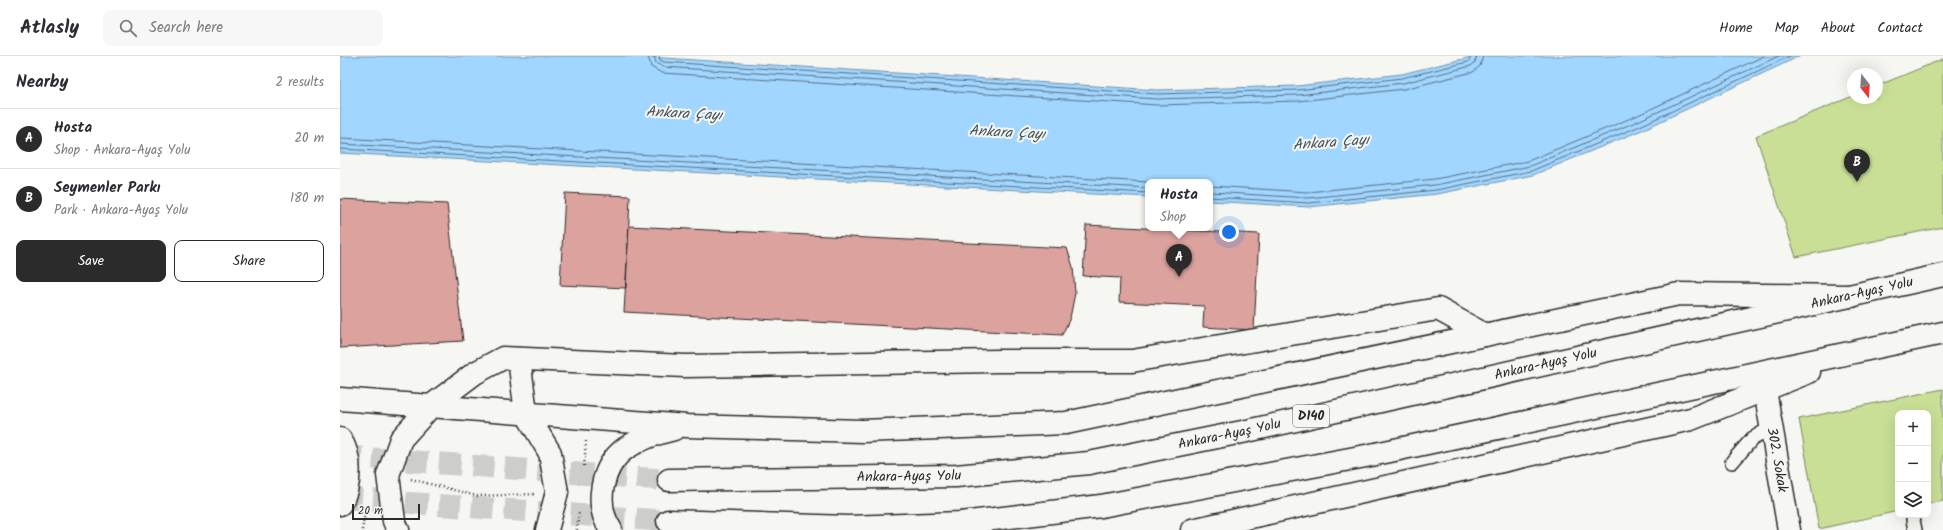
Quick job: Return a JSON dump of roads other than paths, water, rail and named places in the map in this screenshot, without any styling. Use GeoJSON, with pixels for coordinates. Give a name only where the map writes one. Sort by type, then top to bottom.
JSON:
{"type":"FeatureCollection","features":[{"type":"Feature","properties":{"kind":"main road","name":"Ankara-Ayaş Yolu"},"geometry":{"type":"LineString","coordinates":[[669,480],[956,476],[1090,463],[1247,431],[1943,275]]}},
{"type":"Feature","properties":{"kind":"main road"},"geometry":{"type":"LineString","coordinates":[[340,399],[687,426],[862,431],[1066,423],[1679,294],[1852,296]]}},
{"type":"Feature","properties":{"kind":"main road"},"geometry":{"type":"LineString","coordinates":[[398,530],[394,521],[388,475],[401,439],[431,406],[475,373],[503,358],[685,366],[999,361],[1132,361],[1438,309],[1485,335]]}},
{"type":"Feature","properties":{"kind":"main road"},"geometry":{"type":"LineString","coordinates":[[668,521],[848,527],[954,523],[1101,506],[1371,455],[1943,333]]}},
{"type":"Feature","properties":{"kind":"main road"},"geometry":{"type":"LineString","coordinates":[[1192,530],[1691,419],[1860,350]]}},
{"type":"Feature","properties":{"kind":"main road"},"geometry":{"type":"LineString","coordinates":[[520,359],[526,413],[550,453],[557,492],[547,530]]}},
{"type":"Feature","properties":{"kind":"main road","name":"302. Sokak"},"geometry":{"type":"LineString","coordinates":[[1765,390],[1789,530]]}},
{"type":"Feature","properties":{"kind":"main road"},"geometry":{"type":"LineString","coordinates":[[610,530],[604,520],[601,494],[607,470],[625,448],[651,435],[687,426]]}},
{"type":"Feature","properties":{"kind":"main road"},"geometry":{"type":"LineString","coordinates":[[340,439],[348,462],[348,484],[340,504]]}},
{"type":"Feature","properties":{"kind":"lane"},"geometry":{"type":"LineString","coordinates":[[1732,462],[1752,439],[1771,428]]}},
{"type":"Feature","properties":{"kind":"water","name":"Ankara Çayı"},"geometry":{"type":"Polygon","coordinates":[[[340,56],[633,56],[1157,90],[1297,86],[1402,74],[1475,56],[1800,56],[1642,130],[1533,175],[1437,194],[1308,207],[1213,201],[1213,179],[1145,179],[1145,197],[340,153],[340,56]]]}},
{"type":"Feature","properties":{"kind":"tunnel"},"geometry":{"type":"LineString","coordinates":[[340,456],[669,480]]}},
{"type":"Feature","properties":{"kind":"tunnel"},"geometry":{"type":"LineString","coordinates":[[340,498],[668,521]]}},
{"type":"Feature","properties":{"kind":"place","name":"Seymenler Parkı"},"geometry":{"type":"Point","coordinates":[1857,182]}},
{"type":"Feature","properties":{"kind":"place","name":"Hosta"},"geometry":{"type":"Point","coordinates":[1179,277]}}]}
